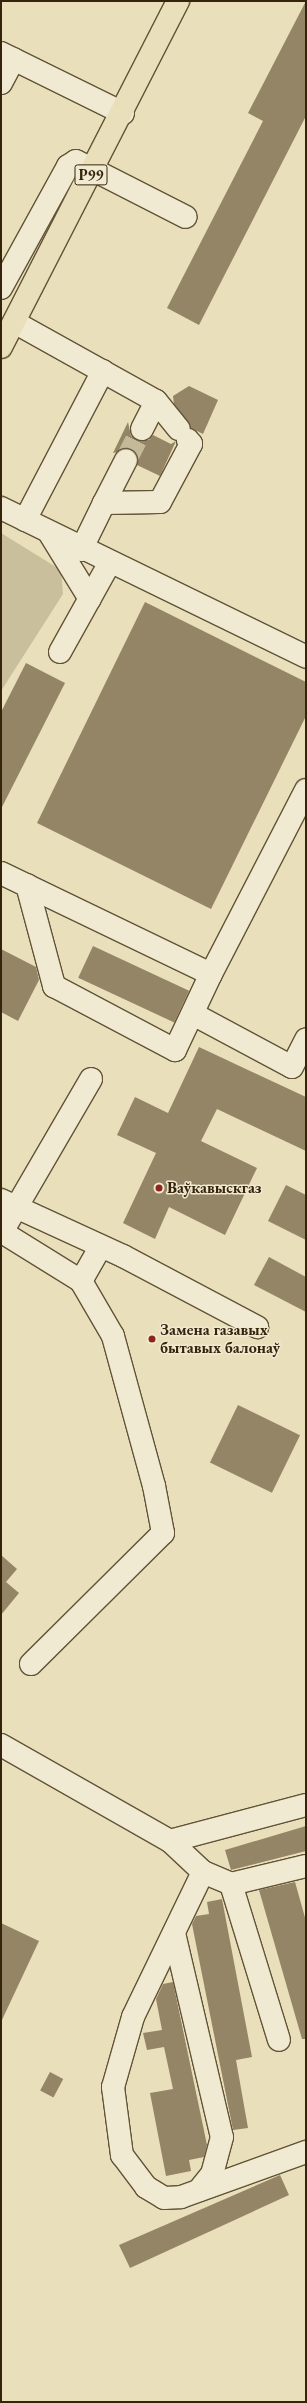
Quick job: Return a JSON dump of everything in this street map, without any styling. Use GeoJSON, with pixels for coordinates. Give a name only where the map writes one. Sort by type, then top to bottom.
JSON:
{"type":"FeatureCollection","features":[{"type":"Feature","properties":{"kind":"main road","name":"Р99"},"geometry":{"type":"LineString","coordinates":[[5,336],[94,170],[178,1]]}},
{"type":"Feature","properties":{"kind":"street"},"geometry":{"type":"LineString","coordinates":[[1,83],[8,56],[123,113]]}},
{"type":"Feature","properties":{"kind":"street"},"geometry":{"type":"LineString","coordinates":[[1,288],[68,166],[76,161],[186,217]]}},
{"type":"Feature","properties":{"kind":"street"},"geometry":{"type":"LineString","coordinates":[[5,336],[103,371],[156,401],[191,444],[160,502],[104,503]]}},
{"type":"Feature","properties":{"kind":"street"},"geometry":{"type":"LineString","coordinates":[[25,520],[103,371]]}},
{"type":"Feature","properties":{"kind":"street"},"geometry":{"type":"LineString","coordinates":[[142,429],[156,401]]}},
{"type":"Feature","properties":{"kind":"street"},"geometry":{"type":"LineString","coordinates":[[81,550],[126,460]]}},
{"type":"Feature","properties":{"kind":"street"},"geometry":{"type":"LineString","coordinates":[[1,508],[109,564],[306,657]]}},
{"type":"Feature","properties":{"kind":"street"},"geometry":{"type":"LineString","coordinates":[[50,534],[90,599]]}},
{"type":"Feature","properties":{"kind":"street"},"geometry":{"type":"LineString","coordinates":[[60,652],[109,564]]}},
{"type":"Feature","properties":{"kind":"street"},"geometry":{"type":"LineString","coordinates":[[27,886],[54,986],[175,1050],[211,974],[306,790]]}},
{"type":"Feature","properties":{"kind":"street"},"geometry":{"type":"LineString","coordinates":[[1,873],[211,974]]}},
{"type":"Feature","properties":{"kind":"street"},"geometry":{"type":"LineString","coordinates":[[193,1014],[292,1067],[306,1039]]}},
{"type":"Feature","properties":{"kind":"street"},"geometry":{"type":"LineString","coordinates":[[31,1664],[163,1534],[154,1486],[113,1336],[81,1281],[1,1233],[8,1204],[91,1079]]}},
{"type":"Feature","properties":{"kind":"street"},"geometry":{"type":"LineString","coordinates":[[8,1204],[101,1246],[257,1327]]}},
{"type":"Feature","properties":{"kind":"street"},"geometry":{"type":"LineString","coordinates":[[81,1281],[101,1246]]}},
{"type":"Feature","properties":{"kind":"street"},"geometry":{"type":"LineString","coordinates":[[1,1745],[170,1841],[204,1872],[231,1884],[306,1866]]}},
{"type":"Feature","properties":{"kind":"street"},"geometry":{"type":"LineString","coordinates":[[170,1841],[306,1805]]}},
{"type":"Feature","properties":{"kind":"street"},"geometry":{"type":"LineString","coordinates":[[204,1872],[133,2017],[113,2087],[122,2155],[146,2187],[164,2198],[199,2190],[306,2152]]}},
{"type":"Feature","properties":{"kind":"street"},"geometry":{"type":"LineString","coordinates":[[231,1884],[279,2040]]}},
{"type":"Feature","properties":{"kind":"street"},"geometry":{"type":"LineString","coordinates":[[174,1933],[222,2137],[212,2174],[199,2190]]}},
{"type":"Feature","properties":{"kind":"shaded area"},"geometry":{"type":"Polygon","coordinates":[[[1,533],[61,570],[63,594],[1,691],[1,533]]]}},
{"type":"Feature","properties":{"kind":"building"},"geometry":{"type":"Polygon","coordinates":[[[306,1],[306,116],[199,325],[167,308],[263,121],[248,113],[306,1]]]}},
{"type":"Feature","properties":{"kind":"building"},"geometry":{"type":"Polygon","coordinates":[[[189,386],[218,400],[203,434],[191,428],[174,404],[173,396],[189,386]]]}},
{"type":"Feature","properties":{"kind":"building"},"geometry":{"type":"Polygon","coordinates":[[[128,422],[131,436],[137,440],[149,440],[153,435],[171,444],[176,441],[160,476],[137,465],[137,454],[132,449],[113,453],[128,422]]]}},
{"type":"Feature","properties":{"kind":"building"},"geometry":{"type":"Polygon","coordinates":[[[145,602],[306,682],[306,716],[211,909],[37,823],[145,602]]]}},
{"type":"Feature","properties":{"kind":"building"},"geometry":{"type":"Polygon","coordinates":[[[26,663],[65,683],[1,809],[1,712],[26,663]]]}},
{"type":"Feature","properties":{"kind":"building"},"geometry":{"type":"Polygon","coordinates":[[[93,946],[189,991],[174,1023],[78,978],[93,946]]]}},
{"type":"Feature","properties":{"kind":"building"},"geometry":{"type":"Polygon","coordinates":[[[1,949],[36,967],[39,980],[18,1021],[1,1012],[1,949]]]}},
{"type":"Feature","properties":{"kind":"building"},"geometry":{"type":"Polygon","coordinates":[[[199,1047],[306,1097],[306,1151],[217,1109],[201,1141],[257,1168],[225,1235],[169,1207],[155,1239],[123,1223],[156,1153],[117,1135],[135,1097],[168,1113],[199,1047]]]}},
{"type":"Feature","properties":{"kind":"building"},"geometry":{"type":"Polygon","coordinates":[[[286,1185],[306,1195],[306,1240],[268,1221],[286,1185]]]}},
{"type":"Feature","properties":{"kind":"building"},"geometry":{"type":"Polygon","coordinates":[[[269,1257],[306,1277],[306,1312],[254,1285],[269,1257]]]}},
{"type":"Feature","properties":{"kind":"building"},"geometry":{"type":"Polygon","coordinates":[[[238,1405],[300,1435],[272,1493],[210,1463],[238,1405]]]}},
{"type":"Feature","properties":{"kind":"building"},"geometry":{"type":"Polygon","coordinates":[[[1,1555],[17,1569],[6,1582],[19,1593],[1,1615],[1,1555]]]}},
{"type":"Feature","properties":{"kind":"building"},"geometry":{"type":"Polygon","coordinates":[[[306,1826],[306,1851],[231,1870],[225,1850],[306,1826]]]}},
{"type":"Feature","properties":{"kind":"building"},"geometry":{"type":"Polygon","coordinates":[[[295,1882],[306,1921],[306,2039],[302,2039],[259,1890],[295,1882]]]}},
{"type":"Feature","properties":{"kind":"building"},"geometry":{"type":"Polygon","coordinates":[[[222,1899],[252,2057],[236,2060],[248,2128],[233,2130],[192,1924],[196,1916],[209,1914],[207,1902],[222,1899]]]}},
{"type":"Feature","properties":{"kind":"building"},"geometry":{"type":"Polygon","coordinates":[[[1,1923],[39,1941],[1,2022],[1,1923]]]}},
{"type":"Feature","properties":{"kind":"building"},"geometry":{"type":"Polygon","coordinates":[[[173,1982],[207,2145],[204,2157],[189,2160],[191,2171],[166,2176],[150,2093],[173,2089],[164,2047],[147,2050],[143,2033],[162,2030],[156,1999],[163,1984],[173,1982]]]}},
{"type":"Feature","properties":{"kind":"building"},"geometry":{"type":"Polygon","coordinates":[[[50,2072],[63,2079],[53,2098],[40,2091],[50,2072]]]}},
{"type":"Feature","properties":{"kind":"building"},"geometry":{"type":"Polygon","coordinates":[[[280,2175],[289,2195],[130,2268],[119,2245],[280,2175]]]}},
{"type":"Feature","properties":{"kind":"tunnel"},"geometry":{"type":"LineString","coordinates":[[126,460],[142,429]]}},
{"type":"Feature","properties":{"kind":"place","name":"Ваўкавыскгаз"},"geometry":{"type":"Point","coordinates":[159,1188]}},
{"type":"Feature","properties":{"kind":"place","name":"Замена газавых бытавых балонаў"},"geometry":{"type":"Point","coordinates":[152,1339]}}]}
